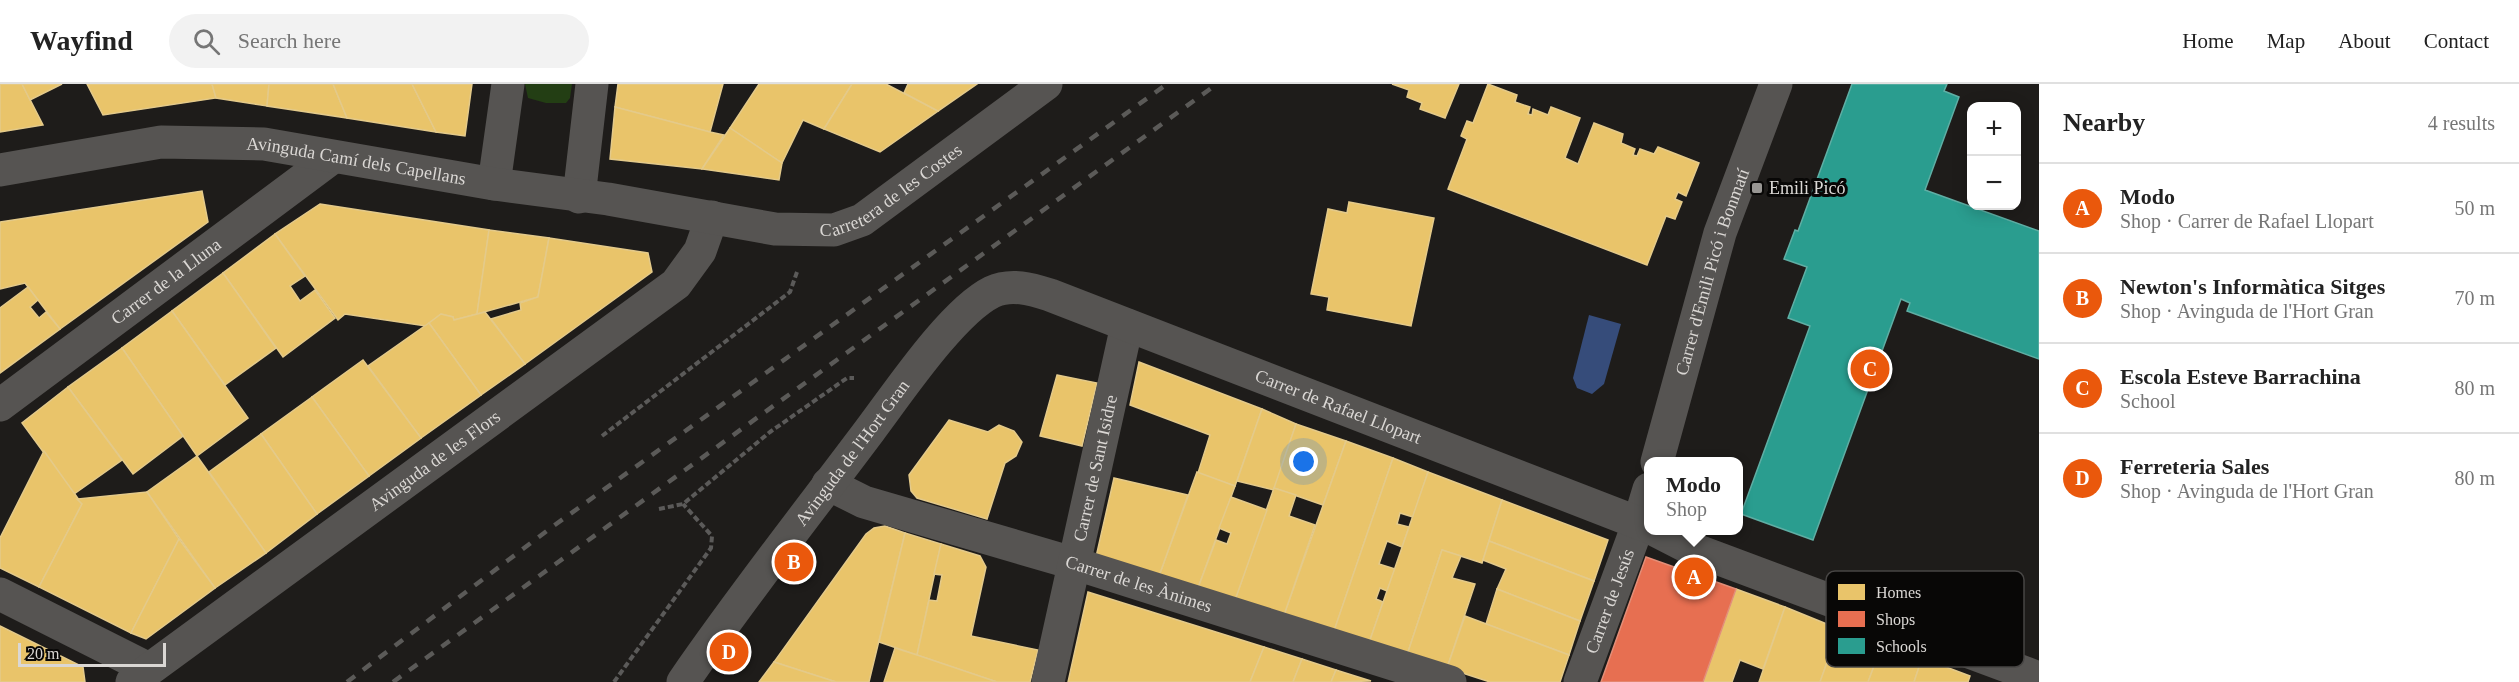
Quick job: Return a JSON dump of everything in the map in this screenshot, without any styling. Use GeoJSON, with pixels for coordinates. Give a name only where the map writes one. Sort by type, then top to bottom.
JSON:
{"type":"FeatureCollection","features":[{"type":"Feature","properties":{"kind":"street"},"geometry":{"type":"LineString","coordinates":[[494,184],[508,84]]}},
{"type":"Feature","properties":{"kind":"street"},"geometry":{"type":"LineString","coordinates":[[579,197],[592,84]]}},
{"type":"Feature","properties":{"kind":"street","name":"Carretera de les Costes"},"geometry":{"type":"LineString","coordinates":[[712,217],[796,231],[848,228],[1046,84]]}},
{"type":"Feature","properties":{"kind":"street","name":"Carrer d'Emili Picó i Bonmatí"},"geometry":{"type":"LineString","coordinates":[[1658,457],[1720,233],[1776,84]]}},
{"type":"Feature","properties":{"kind":"street","name":"Avinguda Camí dels Capellans"},"geometry":{"type":"LineString","coordinates":[[0,170],[162,142],[264,144],[494,184],[579,197],[608,199],[712,217]]}},
{"type":"Feature","properties":{"kind":"street","name":"Carrer de la Lluna"},"geometry":{"type":"LineString","coordinates":[[0,405],[333,157]]}},
{"type":"Feature","properties":{"kind":"street","name":"Avinguda de les Flors"},"geometry":{"type":"LineString","coordinates":[[141,675],[676,284],[700,251],[712,217]]}},
{"type":"Feature","properties":{"kind":"street","name":"Avinguda de l'Hort Gran"},"geometry":{"type":"LineString","coordinates":[[683,682],[734,608],[828,484],[964,312],[994,291],[1009,287],[1027,288]]}},
{"type":"Feature","properties":{"kind":"street","name":"Carrer de Rafael Llopart"},"geometry":{"type":"LineString","coordinates":[[1027,288],[1644,524]]}},
{"type":"Feature","properties":{"kind":"street","name":"Carrer de Sant Isidre"},"geometry":{"type":"LineString","coordinates":[[1048,682],[1076,564],[1127,325]]}},
{"type":"Feature","properties":{"kind":"street","name":"Carrer de les Ànimes"},"geometry":{"type":"LineString","coordinates":[[828,484],[864,502],[1076,564],[1450,682]]}},
{"type":"Feature","properties":{"kind":"street","name":"Carrer de Jesús"},"geometry":{"type":"LineString","coordinates":[[1580,682],[1644,535]]}},
{"type":"Feature","properties":{"kind":"street","name":"Carrer de Rafael Llopart"},"geometry":{"type":"LineString","coordinates":[[1665,535],[1690,548],[1826,599]]}},
{"type":"Feature","properties":{"kind":"street"},"geometry":{"type":"LineString","coordinates":[[0,594],[141,675]]}},
{"type":"Feature","properties":{"kind":"street","name":"Carrer de Rafael Llopart"},"geometry":{"type":"LineString","coordinates":[[2009,667],[2039,678]]}},
{"type":"Feature","properties":{"kind":"path"},"geometry":{"type":"LineString","coordinates":[[602,436],[790,292]]}},
{"type":"Feature","properties":{"kind":"path"},"geometry":{"type":"LineString","coordinates":[[659,509],[683,504],[770,432],[847,378]]}},
{"type":"Feature","properties":{"kind":"path"},"geometry":{"type":"LineString","coordinates":[[614,682],[711,548],[712,536],[683,504]]}},
{"type":"Feature","properties":{"kind":"green space"},"geometry":{"type":"Polygon","coordinates":[[[525,84],[572,84],[570,98],[566,103],[546,103],[528,98],[525,84]]]}},
{"type":"Feature","properties":{"kind":"water"},"geometry":{"type":"Polygon","coordinates":[[[1589,315],[1621,324],[1604,384],[1592,394],[1577,388],[1573,378],[1589,315]]]}},
{"type":"Feature","properties":{"kind":"building: Homes"},"geometry":{"type":"Polygon","coordinates":[[[0,84],[22,84],[43,125],[0,132],[0,84]]]}},
{"type":"Feature","properties":{"kind":"building: Homes"},"geometry":{"type":"Polygon","coordinates":[[[22,84],[62,84],[30,100],[22,84]]]}},
{"type":"Feature","properties":{"kind":"building: Homes"},"geometry":{"type":"Polygon","coordinates":[[[87,84],[212,84],[216,98],[103,115],[87,84]]]}},
{"type":"Feature","properties":{"kind":"building: Homes"},"geometry":{"type":"Polygon","coordinates":[[[212,84],[269,84],[267,106],[216,98],[212,84]]]}},
{"type":"Feature","properties":{"kind":"building: Homes"},"geometry":{"type":"Polygon","coordinates":[[[269,84],[333,84],[347,118],[267,106],[269,84]]]}},
{"type":"Feature","properties":{"kind":"building: Homes"},"geometry":{"type":"Polygon","coordinates":[[[333,84],[412,84],[436,132],[347,118],[333,84]]]}},
{"type":"Feature","properties":{"kind":"building: Homes"},"geometry":{"type":"Polygon","coordinates":[[[412,84],[472,84],[465,136],[436,132],[412,84]]]}},
{"type":"Feature","properties":{"kind":"building: Homes"},"geometry":{"type":"Polygon","coordinates":[[[618,84],[723,84],[710,132],[615,107],[618,84]]]}},
{"type":"Feature","properties":{"kind":"building: Homes"},"geometry":{"type":"Polygon","coordinates":[[[759,84],[852,84],[824,129],[803,120],[782,163],[730,128],[759,84]]]}},
{"type":"Feature","properties":{"kind":"building: Homes"},"geometry":{"type":"Polygon","coordinates":[[[852,84],[886,84],[938,111],[880,152],[824,129],[852,84]]]}},
{"type":"Feature","properties":{"kind":"building: Homes"},"geometry":{"type":"Polygon","coordinates":[[[908,84],[977,84],[938,111],[904,93],[908,84]]]}},
{"type":"Feature","properties":{"kind":"building: Homes"},"geometry":{"type":"Polygon","coordinates":[[[1392,84],[1459,84],[1445,118],[1420,109],[1422,103],[1407,97],[1409,90],[1392,84]]]}},
{"type":"Feature","properties":{"kind":"building: Homes"},"geometry":{"type":"Polygon","coordinates":[[[1488,84],[1517,95],[1515,102],[1530,107],[1528,114],[1532,115],[1533,109],[1548,115],[1551,107],[1580,118],[1565,158],[1578,164],[1594,123],[1623,134],[1621,143],[1635,149],[1633,155],[1637,156],[1640,149],[1654,154],[1658,147],[1699,163],[1686,196],[1678,192],[1675,199],[1682,202],[1675,219],[1666,216],[1647,265],[1448,189],[1467,139],[1461,136],[1467,121],[1473,123],[1488,84]]]}},
{"type":"Feature","properties":{"kind":"building: Homes"},"geometry":{"type":"Polygon","coordinates":[[[615,107],[724,135],[702,169],[610,159],[615,107]]]}},
{"type":"Feature","properties":{"kind":"building: Homes"},"geometry":{"type":"Polygon","coordinates":[[[730,128],[782,163],[779,180],[702,169],[730,128]]]}},
{"type":"Feature","properties":{"kind":"building: Homes"},"geometry":{"type":"Polygon","coordinates":[[[202,191],[208,222],[60,329],[25,283],[0,289],[0,222],[202,191]]]}},
{"type":"Feature","properties":{"kind":"building: Homes"},"geometry":{"type":"Polygon","coordinates":[[[1349,202],[1434,218],[1411,326],[1327,310],[1329,297],[1311,294],[1328,209],[1347,213],[1349,202]]]}},
{"type":"Feature","properties":{"kind":"building: Homes"},"geometry":{"type":"Polygon","coordinates":[[[320,204],[489,230],[477,314],[454,320],[453,317],[441,314],[426,326],[345,314],[338,320],[275,234],[320,204]]]}},
{"type":"Feature","properties":{"kind":"building: Homes"},"geometry":{"type":"Polygon","coordinates":[[[489,230],[549,238],[538,297],[477,314],[489,230]]]}},
{"type":"Feature","properties":{"kind":"building: Homes"},"geometry":{"type":"Polygon","coordinates":[[[275,234],[305,276],[290,286],[300,301],[315,290],[335,318],[283,357],[223,273],[275,234]]]}},
{"type":"Feature","properties":{"kind":"building: Homes"},"geometry":{"type":"Polygon","coordinates":[[[549,238],[648,253],[652,272],[525,364],[491,319],[521,310],[520,303],[538,297],[549,238]]]}},
{"type":"Feature","properties":{"kind":"building: Homes"},"geometry":{"type":"Polygon","coordinates":[[[223,273],[276,348],[225,385],[172,311],[223,273]]]}},
{"type":"Feature","properties":{"kind":"building: Homes"},"geometry":{"type":"Polygon","coordinates":[[[28,287],[38,300],[30,307],[39,318],[46,312],[60,329],[0,373],[0,308],[28,287]]]}},
{"type":"Feature","properties":{"kind":"building: Homes"},"geometry":{"type":"Polygon","coordinates":[[[172,311],[248,418],[197,456],[122,348],[172,311]]]}},
{"type":"Feature","properties":{"kind":"building: Homes"},"geometry":{"type":"Polygon","coordinates":[[[485,312],[525,364],[481,395],[429,323],[441,314],[453,317],[454,320],[485,312]]]}},
{"type":"Feature","properties":{"kind":"building: Homes"},"geometry":{"type":"Polygon","coordinates":[[[429,323],[481,395],[421,438],[368,366],[429,323]]]}},
{"type":"Feature","properties":{"kind":"building: Homes"},"geometry":{"type":"Polygon","coordinates":[[[122,348],[183,436],[133,474],[68,387],[122,348]]]}},
{"type":"Feature","properties":{"kind":"building: Homes"},"geometry":{"type":"Polygon","coordinates":[[[363,360],[421,438],[369,476],[312,397],[363,360]]]}},
{"type":"Feature","properties":{"kind":"building: Homes"},"geometry":{"type":"Polygon","coordinates":[[[1139,362],[1262,409],[1235,486],[1198,473],[1210,435],[1130,405],[1139,362]]]}},
{"type":"Feature","properties":{"kind":"building: Homes"},"geometry":{"type":"Polygon","coordinates":[[[1057,375],[1097,383],[1082,446],[1040,436],[1057,375]]]}},
{"type":"Feature","properties":{"kind":"building: Homes"},"geometry":{"type":"Polygon","coordinates":[[[68,387],[122,460],[74,494],[22,423],[68,387]]]}},
{"type":"Feature","properties":{"kind":"building: Homes"},"geometry":{"type":"Polygon","coordinates":[[[312,397],[369,476],[317,514],[261,434],[312,397]]]}},
{"type":"Feature","properties":{"kind":"building: Homes"},"geometry":{"type":"Polygon","coordinates":[[[1262,409],[1296,424],[1274,490],[1237,481],[1262,409]]]}},
{"type":"Feature","properties":{"kind":"building: Homes"},"geometry":{"type":"Polygon","coordinates":[[[949,420],[988,432],[999,425],[1014,431],[1022,442],[1016,456],[1005,463],[987,519],[917,498],[911,491],[909,475],[949,420]]]}},
{"type":"Feature","properties":{"kind":"building: Homes"},"geometry":{"type":"Polygon","coordinates":[[[1296,424],[1346,441],[1323,505],[1274,488],[1296,424]]]}},
{"type":"Feature","properties":{"kind":"building: Homes"},"geometry":{"type":"Polygon","coordinates":[[[261,434],[317,514],[266,553],[209,472],[261,434]]]}},
{"type":"Feature","properties":{"kind":"building: Homes"},"geometry":{"type":"Polygon","coordinates":[[[1346,441],[1393,458],[1334,631],[1284,615],[1346,441]]]}},
{"type":"Feature","properties":{"kind":"building: Homes"},"geometry":{"type":"Polygon","coordinates":[[[44,451],[82,504],[39,587],[0,568],[0,538],[44,451]]]}},
{"type":"Feature","properties":{"kind":"building: Homes"},"geometry":{"type":"Polygon","coordinates":[[[197,456],[266,553],[215,588],[147,492],[197,456]]]}},
{"type":"Feature","properties":{"kind":"building: Homes"},"geometry":{"type":"Polygon","coordinates":[[[1393,458],[1428,472],[1413,517],[1400,513],[1397,524],[1409,527],[1402,547],[1387,541],[1379,564],[1395,569],[1387,591],[1380,588],[1376,599],[1383,602],[1369,643],[1334,631],[1393,458]]]}},
{"type":"Feature","properties":{"kind":"building: Homes"},"geometry":{"type":"Polygon","coordinates":[[[1197,472],[1235,486],[1198,588],[1159,576],[1197,472]]]}},
{"type":"Feature","properties":{"kind":"building: Homes"},"geometry":{"type":"Polygon","coordinates":[[[1428,472],[1502,500],[1482,563],[1442,550],[1407,655],[1369,643],[1428,472]]]}},
{"type":"Feature","properties":{"kind":"building: Homes"},"geometry":{"type":"Polygon","coordinates":[[[1114,478],[1188,495],[1159,576],[1096,557],[1114,478]]]}},
{"type":"Feature","properties":{"kind":"building: Homes"},"geometry":{"type":"Polygon","coordinates":[[[1274,488],[1296,495],[1289,516],[1315,525],[1284,615],[1235,600],[1274,488]]]}},
{"type":"Feature","properties":{"kind":"building: Homes"},"geometry":{"type":"Polygon","coordinates":[[[147,492],[179,539],[131,633],[39,587],[82,504],[77,499],[147,492]]]}},
{"type":"Feature","properties":{"kind":"building: Homes"},"geometry":{"type":"Polygon","coordinates":[[[1231,497],[1267,510],[1235,600],[1198,588],[1216,540],[1227,544],[1231,533],[1219,528],[1231,497]]]}},
{"type":"Feature","properties":{"kind":"building: Homes"},"geometry":{"type":"Polygon","coordinates":[[[1502,500],[1608,540],[1594,581],[1489,541],[1502,500]]]}},
{"type":"Feature","properties":{"kind":"building: Homes"},"geometry":{"type":"Polygon","coordinates":[[[885,526],[905,533],[869,682],[836,682],[774,662],[866,534],[874,528],[885,526]]]}},
{"type":"Feature","properties":{"kind":"building: Homes"},"geometry":{"type":"Polygon","coordinates":[[[905,533],[941,544],[917,655],[879,642],[905,533]]]}},
{"type":"Feature","properties":{"kind":"building: Homes"},"geometry":{"type":"Polygon","coordinates":[[[179,539],[215,588],[146,639],[131,633],[179,539]]]}},
{"type":"Feature","properties":{"kind":"building: Homes"},"geometry":{"type":"Polygon","coordinates":[[[1489,541],[1594,581],[1580,621],[1497,589],[1506,569],[1483,560],[1489,541]]]}},
{"type":"Feature","properties":{"kind":"building: Homes"},"geometry":{"type":"Polygon","coordinates":[[[941,544],[980,556],[986,567],[971,636],[1038,650],[1030,682],[997,682],[917,655],[929,600],[937,601],[942,575],[934,574],[941,544]]]}},
{"type":"Feature","properties":{"kind":"building: Homes"},"geometry":{"type":"Polygon","coordinates":[[[1442,550],[1461,556],[1452,578],[1475,584],[1447,668],[1407,655],[1442,550]]]}},
{"type":"Feature","properties":{"kind":"building: Homes"},"geometry":{"type":"Polygon","coordinates":[[[1497,589],[1580,621],[1569,655],[1486,624],[1497,589]]]}},
{"type":"Feature","properties":{"kind":"building: Homes"},"geometry":{"type":"Polygon","coordinates":[[[1736,589],[1785,607],[1763,669],[1740,660],[1732,682],[1703,682],[1736,589]]]}},
{"type":"Feature","properties":{"kind":"building: Homes"},"geometry":{"type":"Polygon","coordinates":[[[1088,592],[1264,647],[1250,682],[1068,682],[1088,592]]]}},
{"type":"Feature","properties":{"kind":"building: Homes"},"geometry":{"type":"Polygon","coordinates":[[[1785,607],[1826,624],[1826,665],[1820,682],[1759,682],[1785,607]]]}},
{"type":"Feature","properties":{"kind":"building: Homes"},"geometry":{"type":"Polygon","coordinates":[[[1465,616],[1569,655],[1560,682],[1490,682],[1447,668],[1465,616]]]}},
{"type":"Feature","properties":{"kind":"building: Homes"},"geometry":{"type":"Polygon","coordinates":[[[0,626],[83,667],[85,682],[0,682],[0,626]]]}},
{"type":"Feature","properties":{"kind":"building: Homes"},"geometry":{"type":"Polygon","coordinates":[[[1264,647],[1302,659],[1293,682],[1250,682],[1264,647]]]}},
{"type":"Feature","properties":{"kind":"building: Homes"},"geometry":{"type":"Polygon","coordinates":[[[895,648],[917,655],[997,682],[884,682],[895,648]]]}},
{"type":"Feature","properties":{"kind":"building: Homes"},"geometry":{"type":"Polygon","coordinates":[[[1302,659],[1336,670],[1331,682],[1293,682],[1302,659]]]}},
{"type":"Feature","properties":{"kind":"building: Homes"},"geometry":{"type":"Polygon","coordinates":[[[774,662],[836,682],[759,682],[774,662]]]}},
{"type":"Feature","properties":{"kind":"building: Homes"},"geometry":{"type":"Polygon","coordinates":[[[1826,665],[1874,667],[1868,682],[1820,682],[1826,665]]]}},
{"type":"Feature","properties":{"kind":"building: Homes"},"geometry":{"type":"Polygon","coordinates":[[[1874,667],[1919,667],[1914,682],[1868,682],[1874,667]]]}},
{"type":"Feature","properties":{"kind":"building: Homes"},"geometry":{"type":"Polygon","coordinates":[[[1919,667],[1946,667],[1970,676],[1968,682],[1914,682],[1919,667]]]}},
{"type":"Feature","properties":{"kind":"building: Homes"},"geometry":{"type":"Polygon","coordinates":[[[1336,670],[1371,681],[1331,682],[1336,670]]]}},
{"type":"Feature","properties":{"kind":"building: Shops"},"geometry":{"type":"Polygon","coordinates":[[[1646,557],[1736,589],[1703,682],[1601,682],[1646,557]]]}},
{"type":"Feature","properties":{"kind":"building: Schools"},"geometry":{"type":"Polygon","coordinates":[[[1852,84],[1947,84],[1944,91],[1959,97],[1925,190],[1967,205],[1967,210],[1981,210],[2039,231],[2039,359],[1907,311],[1910,303],[1901,299],[1813,540],[1743,515],[1743,509],[1810,326],[1788,318],[1807,267],[1784,259],[1795,230],[1798,231],[1852,84]]]}},
{"type":"Feature","properties":{"kind":"railway"},"geometry":{"type":"LineString","coordinates":[[347,682],[552,527],[1167,84]]}},
{"type":"Feature","properties":{"kind":"railway"},"geometry":{"type":"LineString","coordinates":[[393,682],[1217,84]]}},
{"type":"Feature","properties":{"kind":"place","name":"Emili Picó"},"geometry":{"type":"Point","coordinates":[1757,188]}},
{"type":"Feature","properties":{"kind":"place","name":"Escola Esteve Barrachina"},"geometry":{"type":"Point","coordinates":[1870,369]}},
{"type":"Feature","properties":{"kind":"place","name":"Newton's Informàtica Sitges"},"geometry":{"type":"Point","coordinates":[794,562]}},
{"type":"Feature","properties":{"kind":"place","name":"Modo"},"geometry":{"type":"Point","coordinates":[1694,577]}},
{"type":"Feature","properties":{"kind":"place","name":"Ferreteria Sales"},"geometry":{"type":"Point","coordinates":[729,652]}}]}
